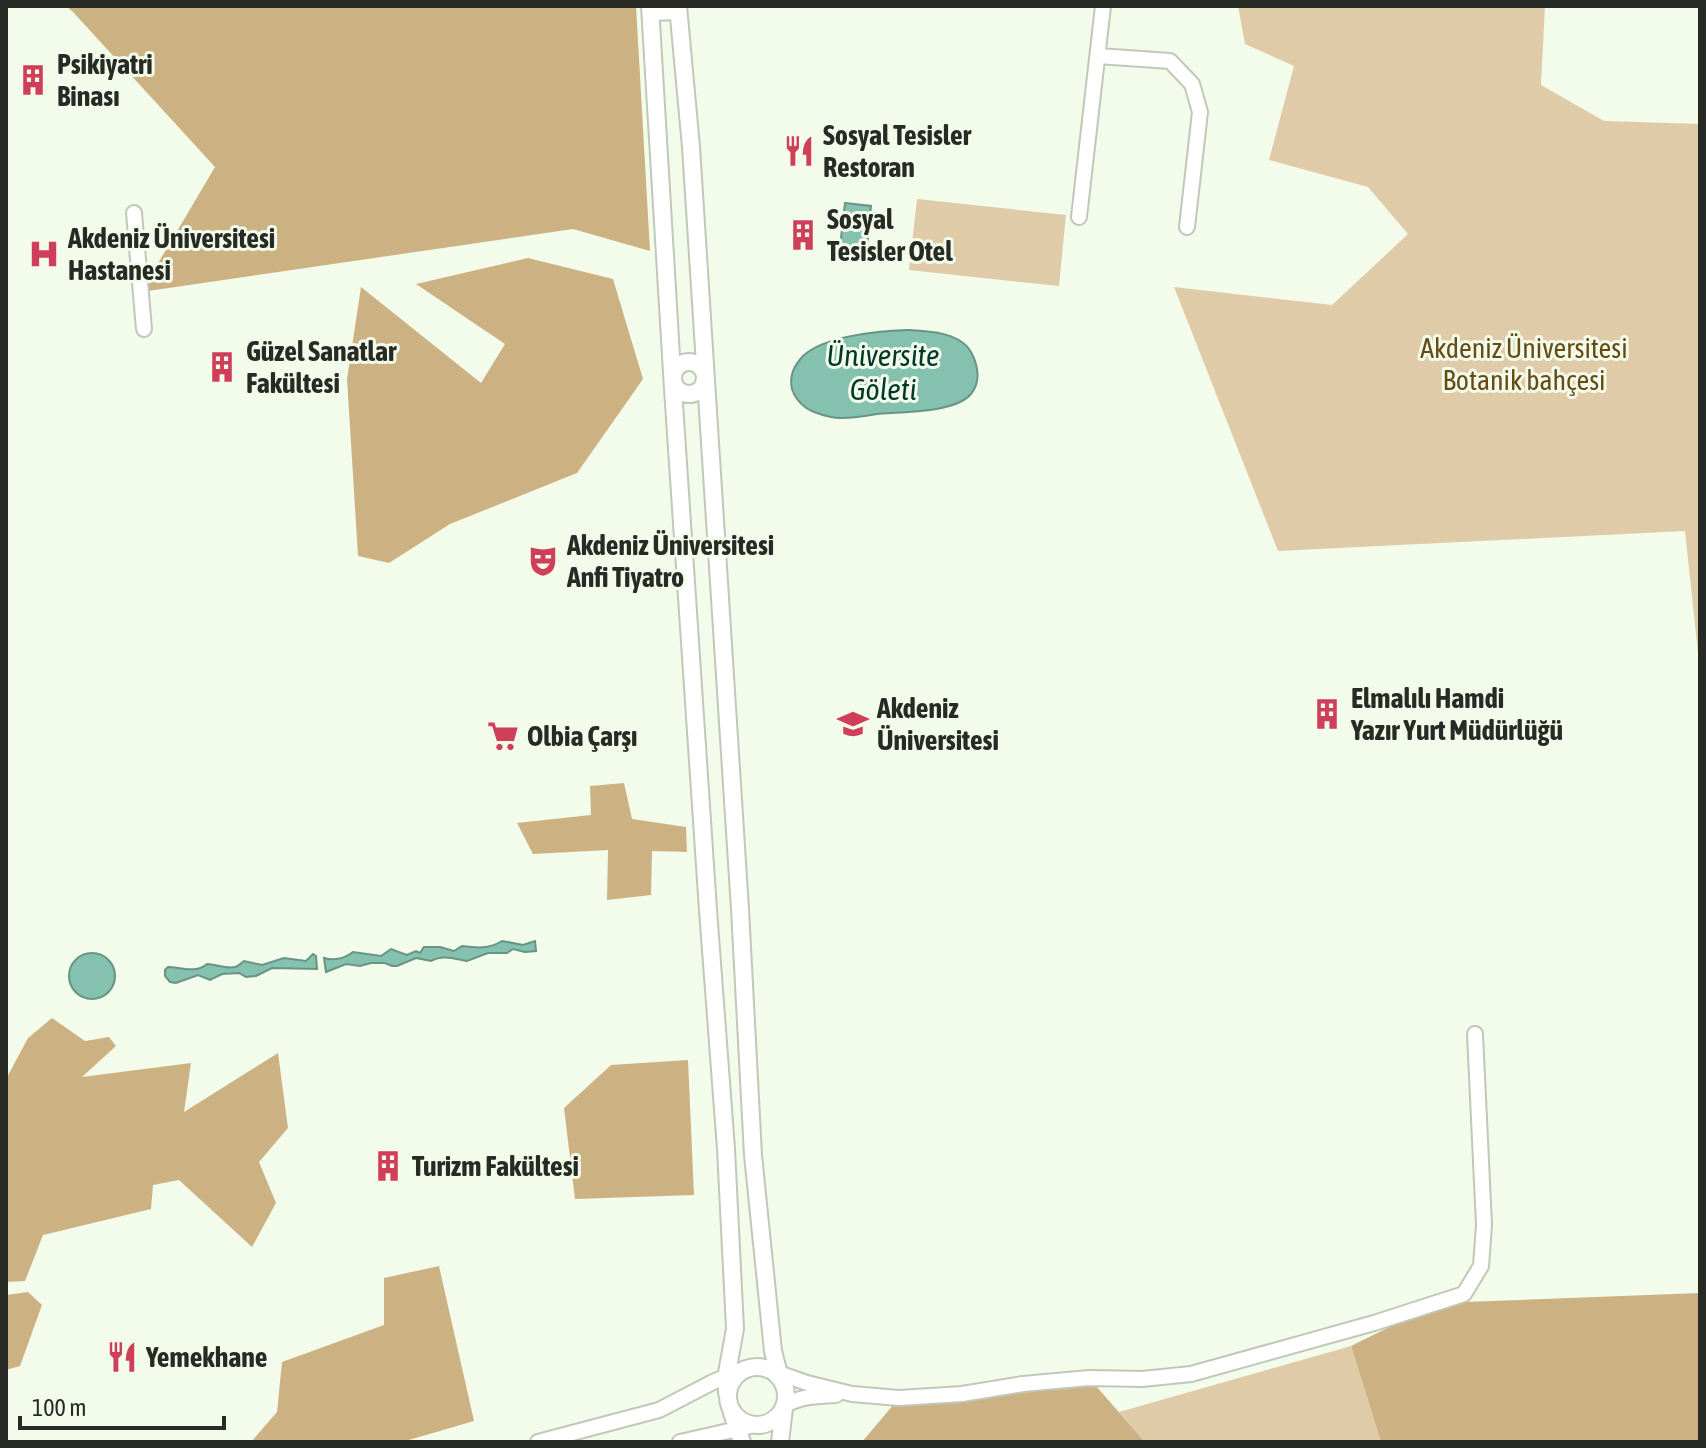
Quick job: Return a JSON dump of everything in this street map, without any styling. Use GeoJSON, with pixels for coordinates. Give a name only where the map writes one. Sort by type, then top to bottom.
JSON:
{"type":"FeatureCollection","features":[{"type":"Feature","properties":{"kind":"street"},"geometry":{"type":"LineString","coordinates":[[1079,217],[1103,6]]}},
{"type":"Feature","properties":{"kind":"street"},"geometry":{"type":"LineString","coordinates":[[740,1435],[727,1393],[735,1329],[726,1149],[650,10],[678,9],[691,147],[753,1155],[773,1351],[786,1396],[780,1442]]}},
{"type":"Feature","properties":{"kind":"street"},"geometry":{"type":"LineString","coordinates":[[1098,56],[1170,61],[1192,84],[1200,112],[1187,227]]}},
{"type":"Feature","properties":{"kind":"street"},"geometry":{"type":"LineString","coordinates":[[134,213],[144,329]]}},
{"type":"Feature","properties":{"kind":"street"},"geometry":{"type":"LineString","coordinates":[[673,379],[676,367],[688,361],[700,365],[705,376]]}},
{"type":"Feature","properties":{"kind":"street"},"geometry":{"type":"LineString","coordinates":[[732,1412],[738,1419],[755,1425],[773,1420],[784,1406],[808,1396],[852,1394],[899,1398],[962,1394],[1075,1379],[1142,1379],[1191,1374],[1464,1294],[1481,1266],[1484,1225],[1475,1034]]}},
{"type":"Feature","properties":{"kind":"street"},"geometry":{"type":"LineString","coordinates":[[538,1442],[659,1410],[727,1375],[754,1366],[852,1394]]}},
{"type":"Feature","properties":{"kind":"street"},"geometry":{"type":"LineString","coordinates":[[727,1393],[730,1383],[744,1369]]}},
{"type":"Feature","properties":{"kind":"street"},"geometry":{"type":"LineString","coordinates":[[680,1442],[740,1435],[755,1425]]}},
{"type":"Feature","properties":{"kind":"green space","name":"Akdeniz Üniversitesi Botanik bahçesi"},"geometry":{"type":"Polygon","coordinates":[[[1238,6],[1545,6],[1541,85],[1604,121],[1700,124],[1700,672],[1685,531],[1278,551],[1174,287],[1332,305],[1408,234],[1368,187],[1269,160],[1294,66],[1245,44],[1238,6]]]}},
{"type":"Feature","properties":{"kind":"green space"},"geometry":{"type":"Polygon","coordinates":[[[917,199],[1066,215],[1059,286],[909,270],[917,199]]]}},
{"type":"Feature","properties":{"kind":"green space"},"geometry":{"type":"Polygon","coordinates":[[[1351,1346],[1381,1442],[1145,1442],[1119,1412],[1351,1346]]]}},
{"type":"Feature","properties":{"kind":"shaded area"},"geometry":{"type":"Polygon","coordinates":[[[66,6],[636,6],[650,251],[573,229],[141,292],[215,167],[66,6]]]}},
{"type":"Feature","properties":{"kind":"shaded area"},"geometry":{"type":"Polygon","coordinates":[[[528,258],[613,279],[643,379],[577,473],[450,524],[389,563],[358,556],[347,379],[361,287],[481,383],[505,344],[416,284],[528,258]]]}},
{"type":"Feature","properties":{"kind":"shaded area"},"geometry":{"type":"Polygon","coordinates":[[[624,783],[632,819],[686,827],[687,852],[652,851],[651,895],[607,900],[608,850],[533,854],[517,823],[591,815],[590,786],[624,783]]]}},
{"type":"Feature","properties":{"kind":"shaded area"},"geometry":{"type":"Polygon","coordinates":[[[52,1018],[85,1041],[109,1037],[116,1046],[82,1077],[191,1063],[184,1112],[278,1053],[288,1128],[259,1162],[276,1203],[252,1247],[179,1180],[153,1185],[151,1209],[43,1235],[25,1281],[6,1282],[6,1079],[28,1038],[52,1018]]]}},
{"type":"Feature","properties":{"kind":"shaded area"},"geometry":{"type":"Polygon","coordinates":[[[688,1060],[694,1195],[575,1199],[564,1108],[611,1065],[688,1060]]]}},
{"type":"Feature","properties":{"kind":"shaded area"},"geometry":{"type":"Polygon","coordinates":[[[439,1266],[474,1421],[402,1442],[251,1442],[277,1412],[282,1362],[384,1325],[384,1278],[439,1266]]]}},
{"type":"Feature","properties":{"kind":"shaded area"},"geometry":{"type":"Polygon","coordinates":[[[28,1292],[42,1305],[20,1366],[6,1370],[6,1295],[28,1292]]]}},
{"type":"Feature","properties":{"kind":"shaded area"},"geometry":{"type":"Polygon","coordinates":[[[1700,1293],[1700,1442],[1381,1442],[1351,1346],[1438,1303],[1700,1293]]]}},
{"type":"Feature","properties":{"kind":"shaded area"},"geometry":{"type":"Polygon","coordinates":[[[1089,1378],[1145,1442],[862,1442],[899,1398],[1089,1378]]]}},
{"type":"Feature","properties":{"kind":"water"},"geometry":{"type":"Polygon","coordinates":[[[845,203],[871,206],[866,258],[839,255],[845,203]]]}},
{"type":"Feature","properties":{"kind":"water","name":"Üniversite Göleti"},"geometry":{"type":"Polygon","coordinates":[[[907,330],[944,334],[967,347],[978,374],[971,394],[941,408],[841,418],[813,412],[796,397],[791,384],[793,371],[812,349],[852,336],[907,330]]]}},
{"type":"Feature","properties":{"kind":"water"},"geometry":{"type":"Polygon","coordinates":[[[502,941],[523,945],[535,941],[536,951],[513,949],[507,953],[488,953],[467,961],[416,958],[397,966],[385,963],[346,964],[326,972],[324,958],[339,959],[353,952],[381,956],[391,949],[407,955],[416,951],[420,953],[424,947],[454,951],[462,946],[483,947],[502,941]]]}},
{"type":"Feature","properties":{"kind":"water"},"geometry":{"type":"Polygon","coordinates":[[[92,953],[108,960],[115,976],[108,992],[92,999],[76,992],[69,976],[76,960],[92,953]]]}},
{"type":"Feature","properties":{"kind":"water"},"geometry":{"type":"Polygon","coordinates":[[[313,954],[317,969],[272,968],[256,976],[222,974],[210,980],[198,975],[176,983],[165,976],[168,967],[193,969],[207,964],[232,967],[244,961],[262,965],[284,958],[306,961],[313,954]]]}},
{"type":"Feature","properties":{"kind":"place","name":"Psikiyatri Binası"},"geometry":{"type":"Point","coordinates":[33,80]}},
{"type":"Feature","properties":{"kind":"place","name":"Sosyal Tesisler Restoran"},"geometry":{"type":"Point","coordinates":[799,151]}},
{"type":"Feature","properties":{"kind":"place","name":"Sosyal Tesisler Otel"},"geometry":{"type":"Point","coordinates":[803,235]}},
{"type":"Feature","properties":{"kind":"place","name":"Akdeniz Üniversitesi Hastanesi"},"geometry":{"type":"Point","coordinates":[44,254]}},
{"type":"Feature","properties":{"kind":"place","name":"Güzel Sanatlar Fakültesi"},"geometry":{"type":"Point","coordinates":[222,367]}},
{"type":"Feature","properties":{"kind":"place","name":"Akdeniz Üniversitesi Anfi Tiyatro"},"geometry":{"type":"Point","coordinates":[543,561]}},
{"type":"Feature","properties":{"kind":"place","name":"Elmalılı Hamdi Yazır Yurt Müdürlüğü"},"geometry":{"type":"Point","coordinates":[1327,714]}},
{"type":"Feature","properties":{"kind":"place","name":"Akdeniz Üniversitesi"},"geometry":{"type":"Point","coordinates":[853,724]}},
{"type":"Feature","properties":{"kind":"place","name":"Olbia Çarşı"},"geometry":{"type":"Point","coordinates":[503,736]}},
{"type":"Feature","properties":{"kind":"place","name":"Turizm Fakültesi"},"geometry":{"type":"Point","coordinates":[388,1166]}},
{"type":"Feature","properties":{"kind":"place","name":"Yemekhane"},"geometry":{"type":"Point","coordinates":[122,1357]}}]}
